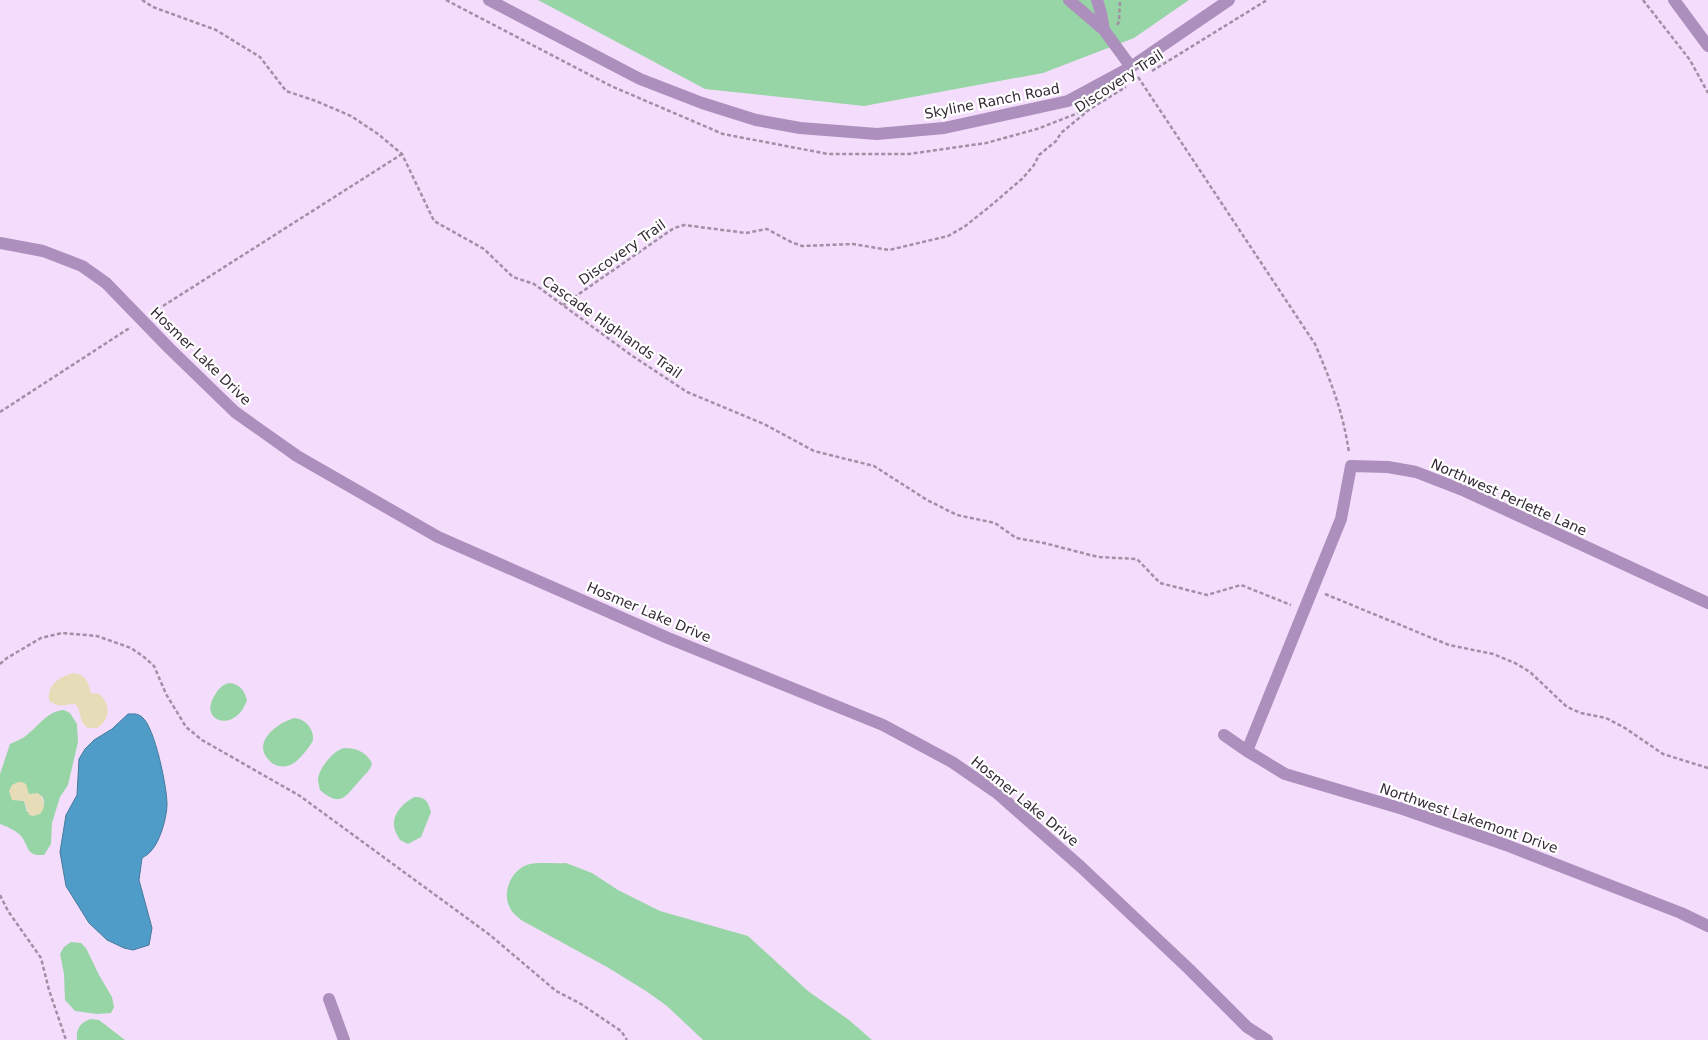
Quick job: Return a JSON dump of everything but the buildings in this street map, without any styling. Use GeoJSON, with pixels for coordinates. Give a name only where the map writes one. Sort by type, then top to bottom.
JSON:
{"type":"FeatureCollection","features":[{"type":"Feature","properties":{"kind":"street","name":"Skyline Ranch Road"},"geometry":{"type":"LineString","coordinates":[[489,0],[640,79],[702,103],[756,120],[800,128],[877,134],[944,128],[1068,101],[1131,68],[1228,0]]}},
{"type":"Feature","properties":{"kind":"street"},"geometry":{"type":"LineString","coordinates":[[1070,0],[1104,30],[1131,68]]}},
{"type":"Feature","properties":{"kind":"street"},"geometry":{"type":"LineString","coordinates":[[1097,0],[1104,30]]}},
{"type":"Feature","properties":{"kind":"street"},"geometry":{"type":"LineString","coordinates":[[1674,0],[1708,46]]}},
{"type":"Feature","properties":{"kind":"street","name":"Hosmer Lake Drive"},"geometry":{"type":"LineString","coordinates":[[0,243],[43,251],[82,266],[106,283],[235,412],[297,456],[438,537],[668,638],[883,725],[952,762],[997,794],[1081,867],[1189,969],[1247,1027],[1267,1040]]}},
{"type":"Feature","properties":{"kind":"street"},"geometry":{"type":"LineString","coordinates":[[1247,751],[1341,519],[1351,466]]}},
{"type":"Feature","properties":{"kind":"street","name":"Northwest Perlette Lane"},"geometry":{"type":"LineString","coordinates":[[1351,466],[1416,472],[1465,491],[1708,603]]}},
{"type":"Feature","properties":{"kind":"street","name":"Northwest Lakemont Drive"},"geometry":{"type":"LineString","coordinates":[[1224,735],[1284,774],[1403,809],[1506,845],[1672,909],[1708,926]]}},
{"type":"Feature","properties":{"kind":"street"},"geometry":{"type":"LineString","coordinates":[[329,999],[344,1040]]}},
{"type":"Feature","properties":{"kind":"path","name":"Cascade Highlands Trail"},"geometry":{"type":"LineString","coordinates":[[142,0],[153,7],[216,30],[260,57],[286,91],[316,100],[351,116],[378,134],[402,154],[434,221],[484,249],[514,277],[534,284],[631,355],[687,392],[764,424],[814,451],[874,466],[927,500],[957,516],[995,523],[1016,538],[1098,557],[1137,560],[1160,583],[1207,595],[1241,585],[1304,610]]}},
{"type":"Feature","properties":{"kind":"path","name":"Discovery Trail"},"geometry":{"type":"LineString","coordinates":[[1139,79],[1267,0]]}},
{"type":"Feature","properties":{"kind":"path"},"geometry":{"type":"LineString","coordinates":[[1643,0],[1690,60],[1708,93]]}},
{"type":"Feature","properties":{"kind":"path"},"geometry":{"type":"LineString","coordinates":[[1131,68],[1315,344],[1334,388],[1344,423],[1351,466]]}},
{"type":"Feature","properties":{"kind":"path","name":"Discovery Trail"},"geometry":{"type":"LineString","coordinates":[[564,305],[674,228],[684,225],[746,233],[767,230],[802,246],[853,244],[889,250],[948,236],[988,208],[1023,178],[1034,165],[1039,155],[1056,141],[1061,133],[1090,109],[1131,84]]}},
{"type":"Feature","properties":{"kind":"path"},"geometry":{"type":"LineString","coordinates":[[0,412],[402,154]]}},
{"type":"Feature","properties":{"kind":"path"},"geometry":{"type":"LineString","coordinates":[[1312,589],[1448,645],[1493,654],[1515,663],[1530,672],[1567,707],[1581,713],[1606,718],[1625,728],[1663,754],[1708,768]]}},
{"type":"Feature","properties":{"kind":"path"},"geometry":{"type":"LineString","coordinates":[[0,664],[41,638],[62,633],[97,636],[131,648],[154,666],[166,694],[186,727],[202,740],[300,796],[490,935],[556,990],[621,1031],[627,1040]]}},
{"type":"Feature","properties":{"kind":"path"},"geometry":{"type":"LineString","coordinates":[[0,895],[8,911],[41,958],[49,990],[66,1040]]}},
{"type":"Feature","properties":{"kind":"green space"},"geometry":{"type":"Polygon","coordinates":[[[538,0],[1189,0],[1134,38],[1043,73],[864,106],[705,89],[538,0]]]}},
{"type":"Feature","properties":{"kind":"green space"},"geometry":{"type":"Polygon","coordinates":[[[229,683],[241,688],[247,700],[242,711],[235,717],[220,720],[214,717],[211,712],[211,704],[219,689],[229,683]]]}},
{"type":"Feature","properties":{"kind":"green space"},"geometry":{"type":"Polygon","coordinates":[[[64,710],[70,713],[77,724],[78,742],[68,785],[60,797],[52,823],[51,844],[44,855],[38,855],[29,850],[19,834],[0,824],[0,774],[10,744],[24,737],[44,719],[58,711],[64,710]],[[28,793],[20,801],[24,801],[27,812],[43,808],[44,800],[42,796],[28,793]]]}},
{"type":"Feature","properties":{"kind":"green space"},"geometry":{"type":"Polygon","coordinates":[[[295,718],[302,720],[308,725],[313,739],[305,752],[294,763],[287,766],[277,765],[271,762],[265,755],[263,749],[264,742],[271,731],[295,718]]]}},
{"type":"Feature","properties":{"kind":"green space"},"geometry":{"type":"Polygon","coordinates":[[[340,749],[361,751],[372,763],[368,772],[347,795],[343,798],[334,799],[320,790],[318,778],[328,760],[340,749]]]}},
{"type":"Feature","properties":{"kind":"green space"},"geometry":{"type":"Polygon","coordinates":[[[415,797],[426,801],[431,812],[421,837],[408,844],[400,840],[394,821],[400,808],[407,801],[415,797]]]}},
{"type":"Feature","properties":{"kind":"green space"},"geometry":{"type":"Polygon","coordinates":[[[566,863],[592,873],[618,890],[660,911],[748,936],[808,991],[849,1020],[872,1040],[703,1040],[667,1006],[646,991],[607,967],[521,920],[512,912],[508,902],[508,888],[513,875],[518,870],[530,864],[566,863]]]}},
{"type":"Feature","properties":{"kind":"green space"},"geometry":{"type":"Polygon","coordinates":[[[71,942],[81,943],[86,948],[112,997],[114,1007],[111,1013],[97,1014],[75,1011],[65,1000],[64,974],[60,954],[64,947],[71,942]]]}},
{"type":"Feature","properties":{"kind":"green space"},"geometry":{"type":"Polygon","coordinates":[[[91,1019],[99,1020],[125,1040],[77,1040],[77,1032],[80,1026],[91,1019]]]}},
{"type":"Feature","properties":{"kind":"sand"},"geometry":{"type":"Polygon","coordinates":[[[74,673],[84,678],[88,683],[91,693],[100,694],[106,703],[107,716],[97,728],[88,728],[82,722],[79,710],[75,704],[59,705],[49,700],[50,689],[53,685],[64,676],[74,673]]]}},
{"type":"Feature","properties":{"kind":"sand"},"geometry":{"type":"Polygon","coordinates":[[[18,782],[26,784],[29,794],[38,793],[40,795],[44,806],[40,814],[29,815],[24,801],[12,800],[9,791],[12,785],[18,782]]]}},
{"type":"Feature","properties":{"kind":"water"},"geometry":{"type":"Polygon","coordinates":[[[128,714],[137,714],[147,723],[156,745],[163,772],[167,804],[160,836],[150,852],[142,858],[139,880],[152,928],[149,945],[133,950],[107,940],[89,923],[66,886],[60,852],[66,815],[77,795],[79,759],[94,740],[112,729],[128,714]]]}}]}
